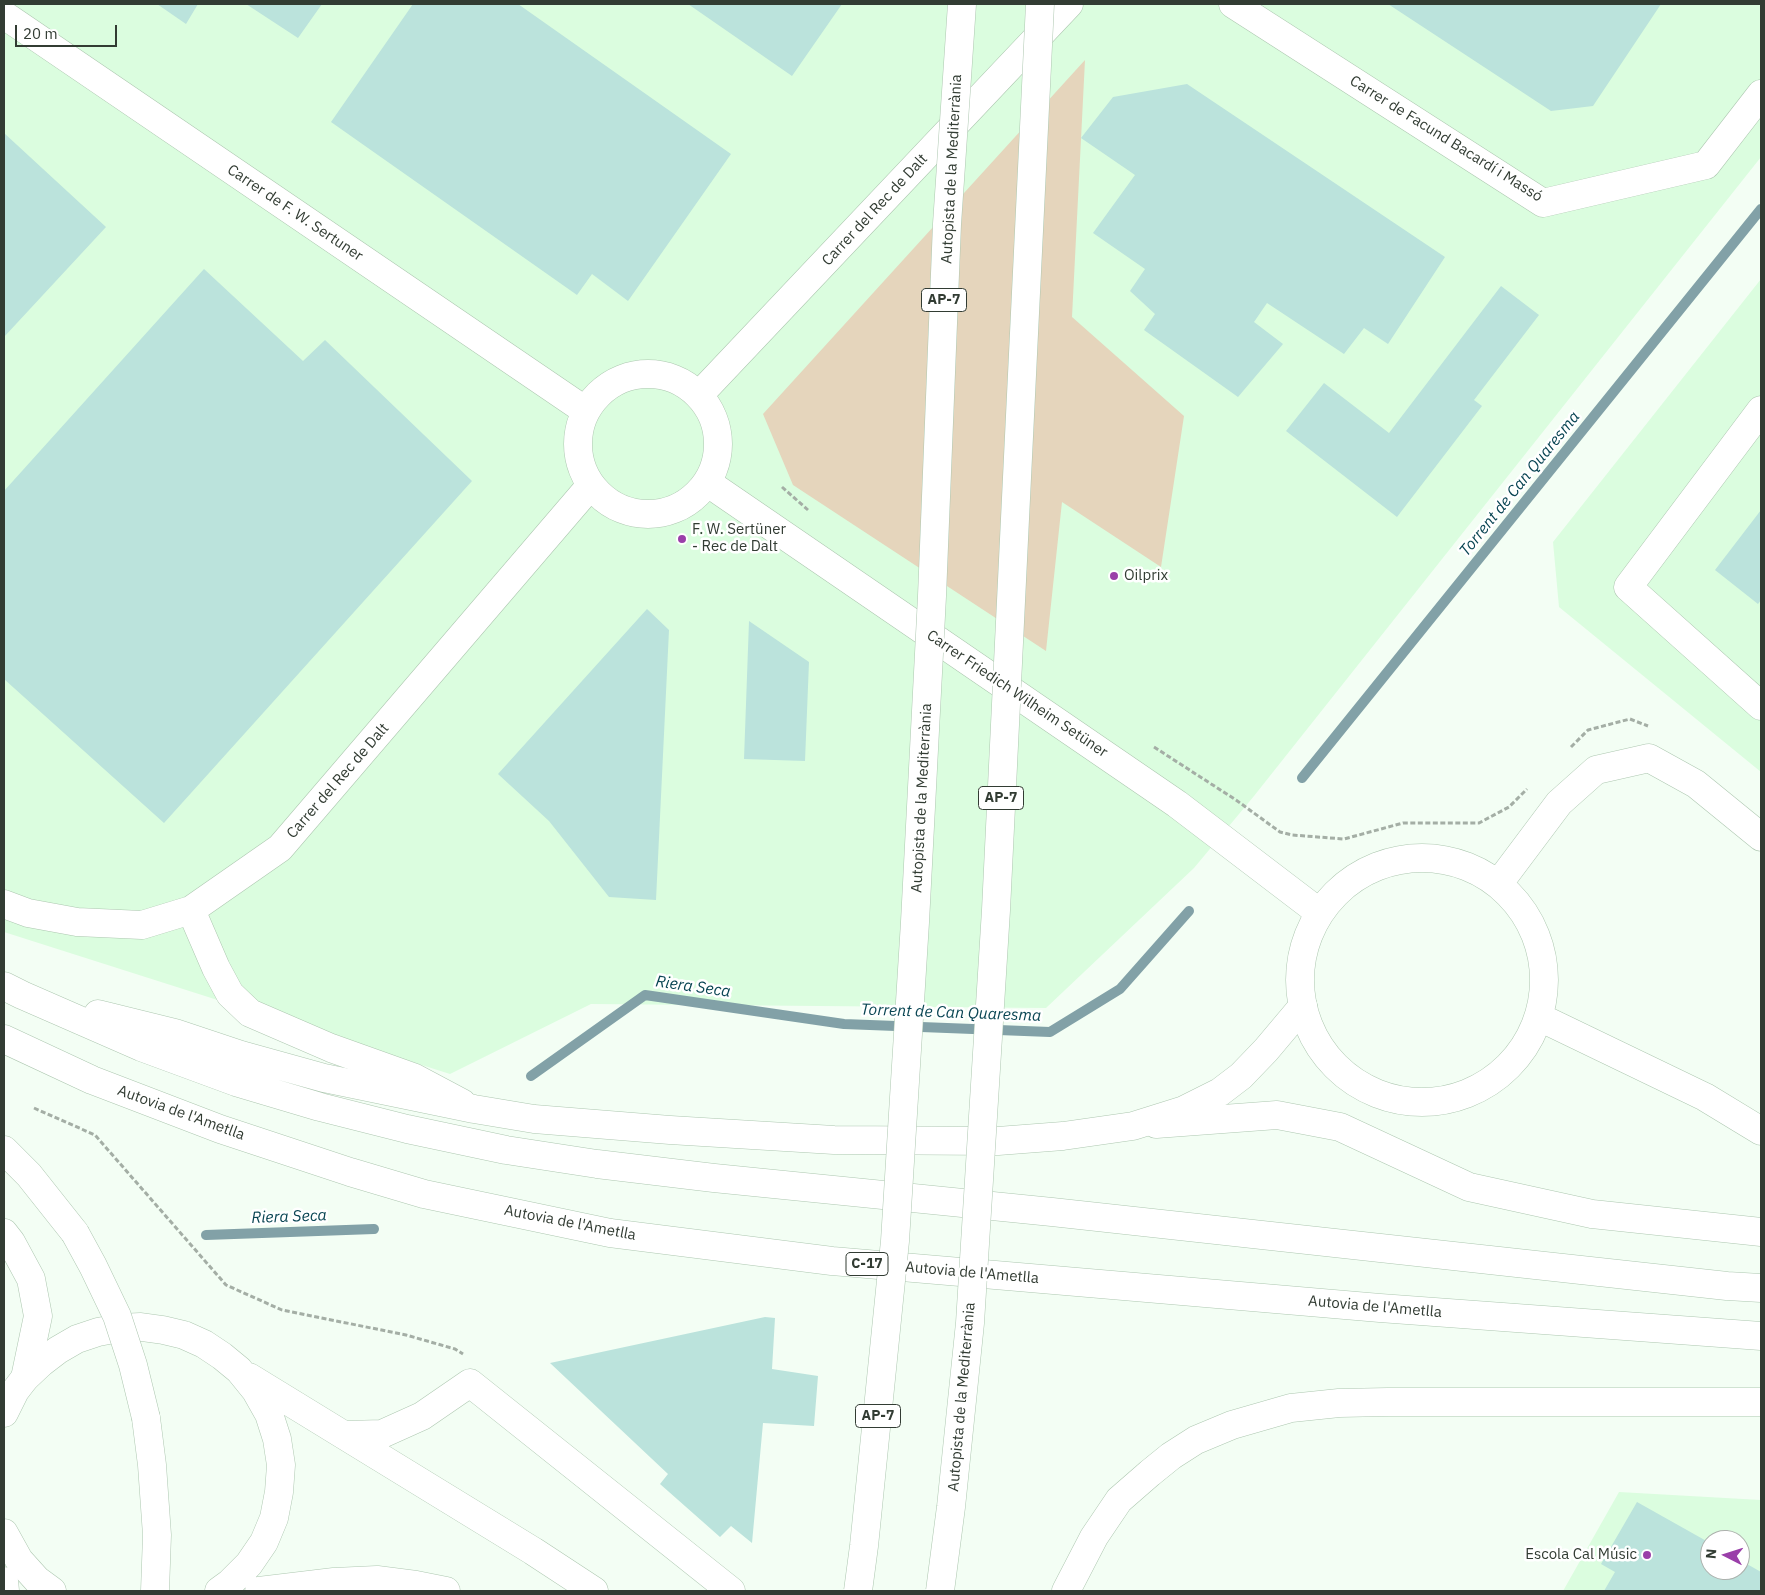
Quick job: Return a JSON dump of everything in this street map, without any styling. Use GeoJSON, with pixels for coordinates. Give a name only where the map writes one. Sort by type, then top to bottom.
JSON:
{"type":"FeatureCollection","features":[{"type":"Feature","properties":{"kind":"main road","name":"Autopista de la Mediterrània"},"geometry":{"type":"LineString","coordinates":[[858,1591],[896,1240],[931,626],[947,224],[962,4]]}},
{"type":"Feature","properties":{"kind":"main road","name":"Autopista de la Mediterrània"},"geometry":{"type":"LineString","coordinates":[[940,1591],[951,1507],[972,1284],[996,910],[1040,4]]}},
{"type":"Feature","properties":{"kind":"main road","name":"Carrer del Rec de Dalt"},"geometry":{"type":"LineString","coordinates":[[700,394],[1070,4]]}},
{"type":"Feature","properties":{"kind":"main road","name":"Carrer de Facund Bacardí i Massó"},"geometry":{"type":"LineString","coordinates":[[1233,4],[1543,203],[1706,165],[1761,94]]}},
{"type":"Feature","properties":{"kind":"main road","name":"Carrer de F. W. Sertuner"},"geometry":{"type":"LineString","coordinates":[[4,15],[586,411]]}},
{"type":"Feature","properties":{"kind":"main road"},"geometry":{"type":"LineString","coordinates":[[638,373],[672,376],[700,394],[720,437],[708,483],[684,506],[651,515],[617,508],[591,485],[580,462],[578,436],[586,411],[608,386],[638,373]]}},
{"type":"Feature","properties":{"kind":"main road"},"geometry":{"type":"LineString","coordinates":[[1761,410],[1628,587],[1761,706]]}},
{"type":"Feature","properties":{"kind":"main road","name":"Carrer Friedich Wilheim Setüner"},"geometry":{"type":"LineString","coordinates":[[708,483],[1178,804],[1320,913]]}},
{"type":"Feature","properties":{"kind":"main road","name":"Carrer del Rec de Dalt"},"geometry":{"type":"LineString","coordinates":[[4,904],[28,913],[78,922],[142,925],[191,910],[280,848],[591,485]]}},
{"type":"Feature","properties":{"kind":"main road"},"geometry":{"type":"LineString","coordinates":[[1499,883],[1559,803],[1596,770],[1649,758],[1696,784],[1761,837]]}},
{"type":"Feature","properties":{"kind":"main road"},"geometry":{"type":"LineString","coordinates":[[1424,857],[1463,864],[1499,883],[1531,921],[1545,969],[1539,1017],[1524,1050],[1500,1076],[1469,1094],[1434,1102],[1399,1100],[1365,1089],[1337,1068],[1315,1039],[1303,1006],[1300,973],[1306,942],[1320,913],[1347,883],[1383,863],[1424,857]]}},
{"type":"Feature","properties":{"kind":"main road"},"geometry":{"type":"LineString","coordinates":[[191,910],[216,968],[230,994],[250,1013],[331,1048],[415,1078],[474,1110]]}},
{"type":"Feature","properties":{"kind":"main road"},"geometry":{"type":"LineString","coordinates":[[13,990],[175,1033],[241,1055],[324,1078],[474,1110],[534,1118],[670,1130],[834,1140],[998,1141],[1063,1136],[1133,1126],[1277,1115],[1340,1127],[1469,1187],[1592,1214],[1761,1232]]}},
{"type":"Feature","properties":{"kind":"main road"},"geometry":{"type":"LineString","coordinates":[[13,990],[141,1046],[236,1082],[397,1127],[506,1150],[597,1164],[694,1175],[1717,1285],[1761,1288]]}},
{"type":"Feature","properties":{"kind":"main road"},"geometry":{"type":"LineString","coordinates":[[1133,1126],[1184,1110],[1220,1092],[1241,1076],[1303,1006]]}},
{"type":"Feature","properties":{"kind":"main road"},"geometry":{"type":"LineString","coordinates":[[1539,1017],[1705,1096],[1761,1131]]}},
{"type":"Feature","properties":{"kind":"main road","name":"Autovia de l'Ametlla"},"geometry":{"type":"LineString","coordinates":[[4,1040],[92,1080],[220,1129],[350,1172],[424,1194],[610,1233],[832,1262],[1380,1308],[1761,1336]]}},
{"type":"Feature","properties":{"kind":"main road"},"geometry":{"type":"LineString","coordinates":[[4,1150],[29,1174],[75,1233],[93,1266],[116,1316],[133,1365],[146,1418],[152,1465],[157,1535],[155,1591]]}},
{"type":"Feature","properties":{"kind":"main road"},"geometry":{"type":"LineString","coordinates":[[4,1233],[31,1279],[38,1316],[25,1378]]}},
{"type":"Feature","properties":{"kind":"main road"},"geometry":{"type":"LineString","coordinates":[[5,1408],[25,1378],[41,1362],[77,1339],[119,1328],[141,1327],[163,1330],[198,1341],[222,1356],[239,1370],[533,1551],[594,1591]]}},
{"type":"Feature","properties":{"kind":"main road"},"geometry":{"type":"LineString","coordinates":[[219,1591],[230,1583],[248,1564],[264,1542],[274,1518],[279,1492],[281,1465],[277,1439],[269,1414],[256,1391],[239,1370]]}},
{"type":"Feature","properties":{"kind":"main road"},"geometry":{"type":"LineString","coordinates":[[346,1436],[382,1434],[422,1416],[470,1383],[731,1591]]}},
{"type":"Feature","properties":{"kind":"main road"},"geometry":{"type":"LineString","coordinates":[[1066,1591],[1094,1537],[1119,1500],[1171,1456],[1196,1440],[1232,1425],[1291,1408],[1339,1402],[1761,1402]]}},
{"type":"Feature","properties":{"kind":"main road"},"geometry":{"type":"LineString","coordinates":[[4,1533],[19,1560],[37,1580],[52,1591]]}},
{"type":"Feature","properties":{"kind":"main road"},"geometry":{"type":"LineString","coordinates":[[259,1591],[334,1582],[377,1580],[416,1584],[446,1591]]}},
{"type":"Feature","properties":{"kind":"main road"},"geometry":{"type":"LineString","coordinates":[[4,1582],[5,1591]]}},
{"type":"Feature","properties":{"kind":"path"},"geometry":{"type":"LineString","coordinates":[[1236,800],[1280,832],[1292,835]]}},
{"type":"Feature","properties":{"kind":"path"},"geometry":{"type":"LineString","coordinates":[[34,1108],[95,1135],[226,1285],[282,1310],[406,1335],[455,1349]]}},
{"type":"Feature","properties":{"kind":"shaded area"},"geometry":{"type":"Polygon","coordinates":[[[4,4],[1761,4],[1761,157],[1254,796],[1194,868],[1046,1008],[591,1004],[450,1074],[4,932],[4,4]]]}},
{"type":"Feature","properties":{"kind":"shaded area"},"geometry":{"type":"Polygon","coordinates":[[[1085,60],[1072,317],[1184,416],[1161,567],[1062,502],[1046,651],[793,485],[763,414],[1085,60]]]}},
{"type":"Feature","properties":{"kind":"shaded area"},"geometry":{"type":"Polygon","coordinates":[[[1761,279],[1761,772],[1559,607],[1553,542],[1761,279]]]}},
{"type":"Feature","properties":{"kind":"shaded area","name":"Escola Cal Músic"},"geometry":{"type":"Polygon","coordinates":[[[1619,1492],[1761,1500],[1761,1591],[1563,1591],[1619,1492]]]}},
{"type":"Feature","properties":{"kind":"building"},"geometry":{"type":"Polygon","coordinates":[[[157,4],[198,4],[186,24],[157,4]]]}},
{"type":"Feature","properties":{"kind":"building"},"geometry":{"type":"Polygon","coordinates":[[[246,4],[322,4],[298,38],[246,4]]]}},
{"type":"Feature","properties":{"kind":"building"},"geometry":{"type":"Polygon","coordinates":[[[413,4],[518,4],[731,154],[628,301],[592,274],[577,295],[331,122],[413,4]]]}},
{"type":"Feature","properties":{"kind":"building"},"geometry":{"type":"Polygon","coordinates":[[[688,4],[842,4],[792,76],[688,4]]]}},
{"type":"Feature","properties":{"kind":"building"},"geometry":{"type":"Polygon","coordinates":[[[1388,4],[1661,4],[1593,106],[1551,111],[1388,4]]]}},
{"type":"Feature","properties":{"kind":"building"},"geometry":{"type":"Polygon","coordinates":[[[1187,84],[1445,257],[1388,344],[1364,328],[1344,354],[1267,303],[1254,322],[1283,344],[1238,397],[1144,330],[1155,314],[1130,291],[1145,269],[1093,233],[1135,175],[1081,138],[1113,97],[1187,84]]]}},
{"type":"Feature","properties":{"kind":"building"},"geometry":{"type":"Polygon","coordinates":[[[4,133],[106,227],[4,337],[4,133]]]}},
{"type":"Feature","properties":{"kind":"building"},"geometry":{"type":"Polygon","coordinates":[[[204,269],[303,361],[325,340],[472,481],[164,823],[4,679],[4,491],[204,269]]]}},
{"type":"Feature","properties":{"kind":"building"},"geometry":{"type":"Polygon","coordinates":[[[1501,286],[1539,315],[1474,400],[1482,406],[1397,517],[1286,431],[1324,383],[1389,433],[1501,286]]]}},
{"type":"Feature","properties":{"kind":"building"},"geometry":{"type":"Polygon","coordinates":[[[1761,510],[1761,600],[1758,604],[1715,570],[1761,510]]]}},
{"type":"Feature","properties":{"kind":"building"},"geometry":{"type":"Polygon","coordinates":[[[647,609],[669,630],[656,900],[609,897],[549,821],[498,774],[647,609]]]}},
{"type":"Feature","properties":{"kind":"building"},"geometry":{"type":"Polygon","coordinates":[[[749,621],[809,662],[805,761],[744,759],[749,621]]]}},
{"type":"Feature","properties":{"kind":"building"},"geometry":{"type":"Polygon","coordinates":[[[765,1317],[775,1318],[772,1369],[818,1376],[814,1426],[763,1423],[752,1543],[731,1526],[720,1537],[660,1484],[668,1474],[550,1363],[765,1317]]]}},
{"type":"Feature","properties":{"kind":"building"},"geometry":{"type":"Polygon","coordinates":[[[1637,1502],[1700,1537],[1700,1580],[1750,1580],[1750,1566],[1761,1572],[1761,1591],[1604,1591],[1615,1572],[1601,1564],[1637,1502]]]}},
{"type":"Feature","properties":{"kind":"waterway","name":"Torrent de Can Quaresma"},"geometry":{"type":"LineString","coordinates":[[1302,778],[1761,209]]}},
{"type":"Feature","properties":{"kind":"waterway","name":"Torrent de Can Quaresma"},"geometry":{"type":"LineString","coordinates":[[531,1076],[645,995],[844,1024],[1050,1032],[1120,989],[1189,911]]}},
{"type":"Feature","properties":{"kind":"waterway","name":"Riera Seca"},"geometry":{"type":"LineString","coordinates":[[206,1235],[374,1229]]}},
{"type":"Feature","properties":{"kind":"place","name":"F. W. Sertüner - Rec de Dalt"},"geometry":{"type":"Point","coordinates":[682,539]}},
{"type":"Feature","properties":{"kind":"place","name":"Oilprix"},"geometry":{"type":"Point","coordinates":[1114,576]}},
{"type":"Feature","properties":{"kind":"place","name":"Escola Cal Músic"},"geometry":{"type":"Point","coordinates":[1647,1555]}}]}
